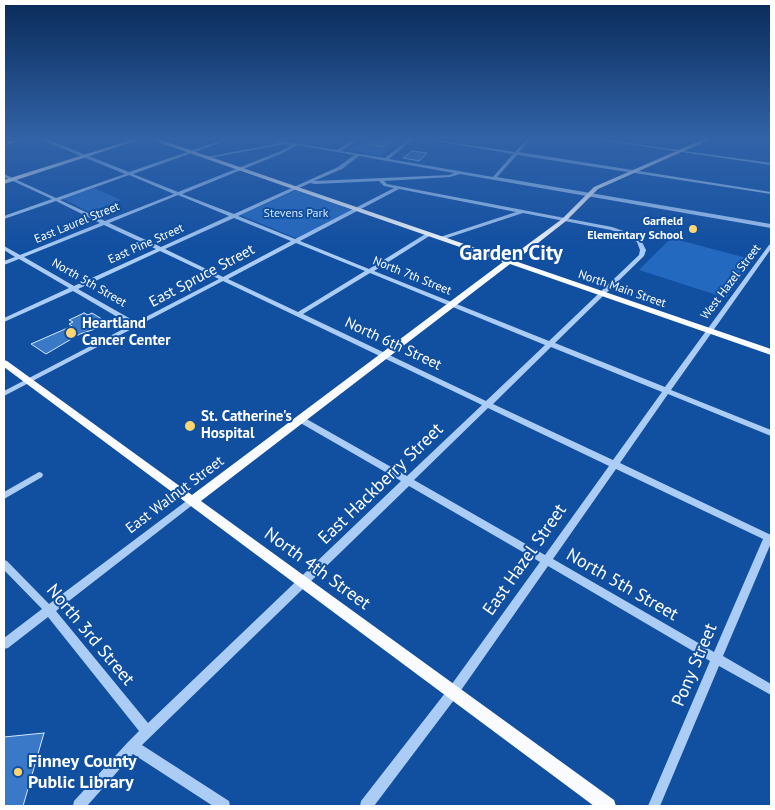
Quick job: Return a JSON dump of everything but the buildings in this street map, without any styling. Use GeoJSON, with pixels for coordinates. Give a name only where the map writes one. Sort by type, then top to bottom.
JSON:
{"type":"FeatureCollection","features":[{"type":"Feature","properties":{"kind":"main road"},"geometry":{"type":"LineString","coordinates":[[4,182],[19,177]]}},
{"type":"Feature","properties":{"kind":"main road","name":"North Main Street"},"geometry":{"type":"LineString","coordinates":[[265,177],[771,352]]}},
{"type":"Feature","properties":{"kind":"main road","name":"East Walnut Street"},"geometry":{"type":"LineString","coordinates":[[192,501],[564,220],[588,194],[600,185],[619,177]]}},
{"type":"Feature","properties":{"kind":"main road","name":"North 4th Street"},"geometry":{"type":"LineString","coordinates":[[4,363],[608,806]]}},
{"type":"Feature","properties":{"kind":"street","name":"North 6th Street"},"geometry":{"type":"LineString","coordinates":[[8,177],[770,538]]}},
{"type":"Feature","properties":{"kind":"street"},"geometry":{"type":"LineString","coordinates":[[4,218],[119,177]]}},
{"type":"Feature","properties":{"kind":"street","name":"North 7th Street"},"geometry":{"type":"LineString","coordinates":[[134,177],[771,433]]}},
{"type":"Feature","properties":{"kind":"street","name":"East Laurel Street"},"geometry":{"type":"LineString","coordinates":[[4,263],[218,177]]}},
{"type":"Feature","properties":{"kind":"street","name":"East Pine Street"},"geometry":{"type":"LineString","coordinates":[[4,320],[321,177]]}},
{"type":"Feature","properties":{"kind":"street"},"geometry":{"type":"LineString","coordinates":[[309,182],[436,177]]}},
{"type":"Feature","properties":{"kind":"street"},"geometry":{"type":"LineString","coordinates":[[487,177],[771,226]]}},
{"type":"Feature","properties":{"kind":"street"},"geometry":{"type":"LineString","coordinates":[[669,177],[771,193]]}},
{"type":"Feature","properties":{"kind":"street"},"geometry":{"type":"LineString","coordinates":[[380,180],[384,184],[564,220]]}},
{"type":"Feature","properties":{"kind":"street","name":"East Spruce Street"},"geometry":{"type":"LineString","coordinates":[[4,394],[399,187]]}},
{"type":"Feature","properties":{"kind":"street"},"geometry":{"type":"LineString","coordinates":[[442,238],[522,212]]}},
{"type":"Feature","properties":{"kind":"street","name":"East Hackberry Street"},"geometry":{"type":"LineString","coordinates":[[79,806],[147,731],[642,255],[642,246],[630,235],[564,220]]}},
{"type":"Feature","properties":{"kind":"street"},"geometry":{"type":"LineString","coordinates":[[298,314],[429,234]]}},
{"type":"Feature","properties":{"kind":"street","name":"West Hazel Street"},"geometry":{"type":"LineString","coordinates":[[709,331],[771,246]]}},
{"type":"Feature","properties":{"kind":"street","name":"North 5th Street"},"geometry":{"type":"LineString","coordinates":[[4,248],[136,324]]}},
{"type":"Feature","properties":{"kind":"street","name":"East Hazel Street"},"geometry":{"type":"LineString","coordinates":[[366,806],[453,692],[709,331]]}},
{"type":"Feature","properties":{"kind":"street","name":"North 5th Street"},"geometry":{"type":"LineString","coordinates":[[300,419],[771,690]]}},
{"type":"Feature","properties":{"kind":"street"},"geometry":{"type":"LineString","coordinates":[[4,496],[39,475]]}},
{"type":"Feature","properties":{"kind":"street","name":"East Walnut Street"},"geometry":{"type":"LineString","coordinates":[[4,644],[192,501]]}},
{"type":"Feature","properties":{"kind":"street","name":"Pony Street"},"geometry":{"type":"LineString","coordinates":[[654,806],[770,538]]}},
{"type":"Feature","properties":{"kind":"street","name":"North 3rd Street"},"geometry":{"type":"LineString","coordinates":[[4,564],[49,610],[147,731]]}},
{"type":"Feature","properties":{"kind":"street"},"geometry":{"type":"LineString","coordinates":[[132,746],[224,806]]}},
{"type":"Feature","properties":{"kind":"green space"},"geometry":{"type":"Polygon","coordinates":[[[94,188],[121,200],[90,212],[63,199],[94,188]]]}},
{"type":"Feature","properties":{"kind":"green space","name":"Stevens Park"},"geometry":{"type":"Polygon","coordinates":[[[297,190],[352,210],[296,238],[240,215],[297,190]]]}},
{"type":"Feature","properties":{"kind":"green space"},"geometry":{"type":"Polygon","coordinates":[[[671,238],[754,260],[726,298],[639,270],[671,238]]]}},
{"type":"Feature","properties":{"kind":"place","name":"Garfield Elementary School"},"geometry":{"type":"Point","coordinates":[693,229]}},
{"type":"Feature","properties":{"kind":"place","name":"Heartland Cancer Center"},"geometry":{"type":"Point","coordinates":[71,333]}},
{"type":"Feature","properties":{"kind":"place","name":"St. Catherine's Hospital"},"geometry":{"type":"Point","coordinates":[190,426]}},
{"type":"Feature","properties":{"kind":"place","name":"Finney County Public Library"},"geometry":{"type":"Point","coordinates":[18,772]}},
{"type":"Feature","properties":{"kind":"district","name":"Garden City"},"geometry":{"type":"Point","coordinates":[511,254]}}]}
